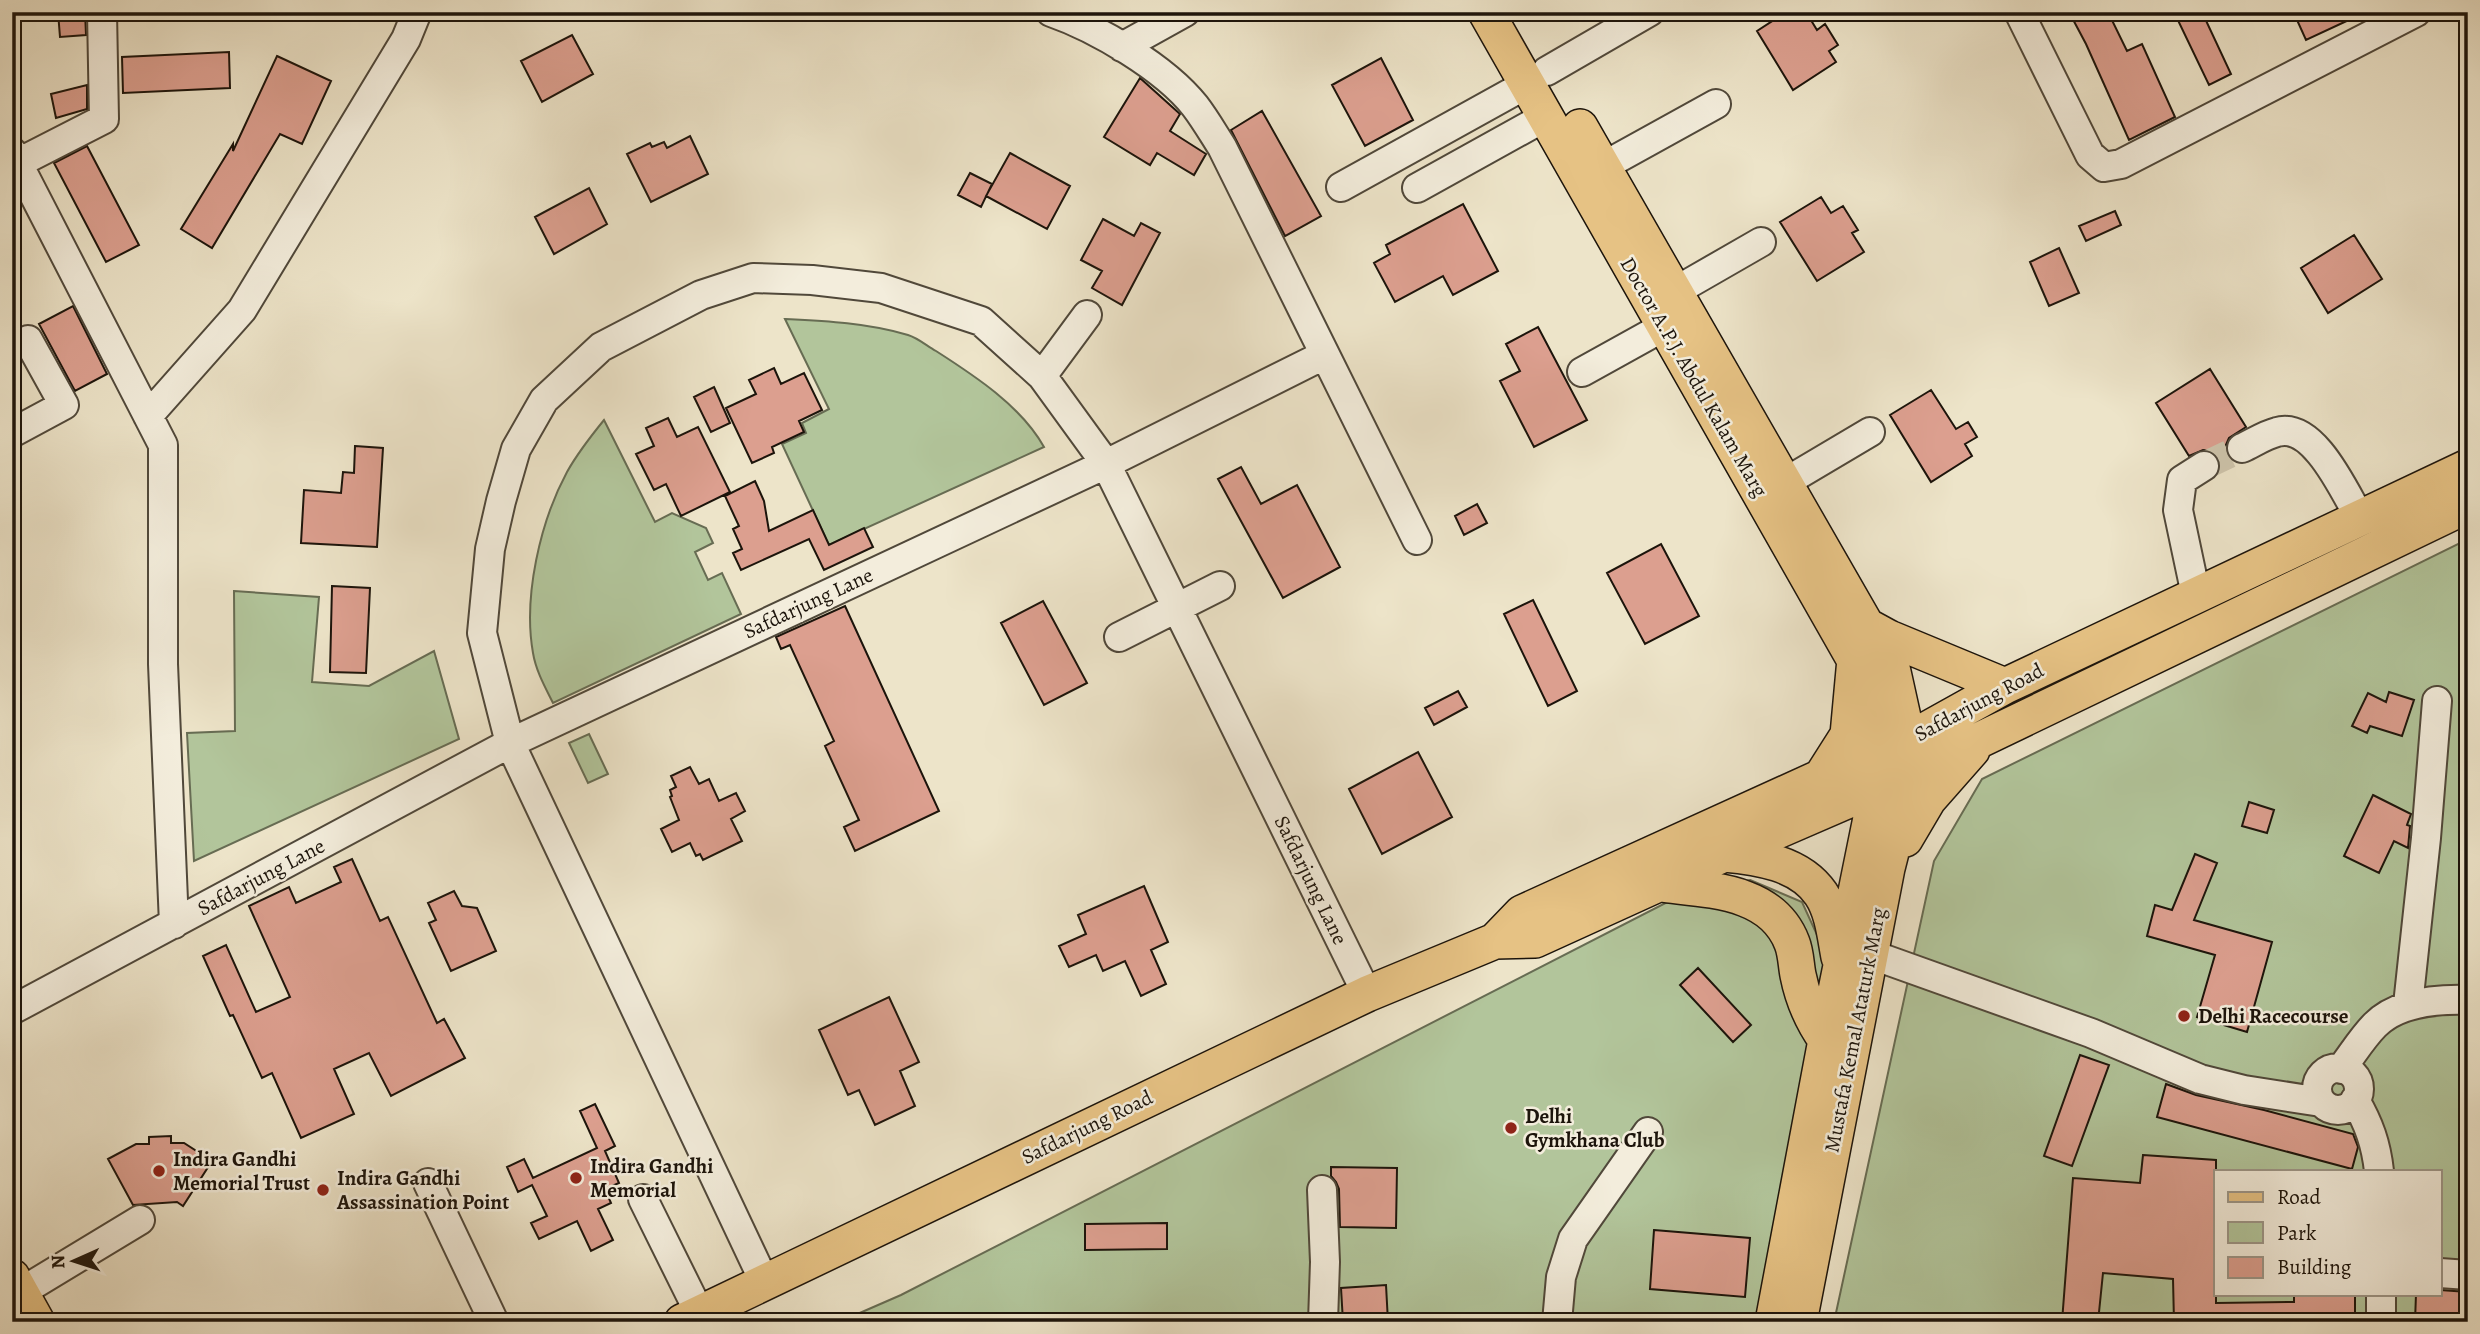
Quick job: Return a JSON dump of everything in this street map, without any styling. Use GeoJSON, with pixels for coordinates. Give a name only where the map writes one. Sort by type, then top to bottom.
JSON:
{"type":"FeatureCollection","features":[{"type":"Feature","properties":{"kind":"main road","name":"Doctor A.P.J. Abdul Kalam Marg"},"geometry":{"type":"LineString","coordinates":[[1486,12],[1602,167],[1784,482],[1830,589],[1855,659],[1873,692],[1896,761]]}},
{"type":"Feature","properties":{"kind":"main road","name":"Doctor A.P.J. Abdul Kalam Marg"},"geometry":{"type":"LineString","coordinates":[[1513,12],[1537,78],[1545,117],[1665,326],[1830,589],[1867,626],[1894,672],[1896,761]]}},
{"type":"Feature","properties":{"kind":"main road","name":"Safdarjung Road"},"geometry":{"type":"LineString","coordinates":[[691,1318],[1367,994],[1496,941],[1535,940],[1724,854],[1896,761],[2005,685],[2468,467]]}},
{"type":"Feature","properties":{"kind":"main road","name":"Safdarjung Road"},"geometry":{"type":"LineString","coordinates":[[1496,941],[1522,914],[1820,779],[1981,739],[2468,505]]}},
{"type":"Feature","properties":{"kind":"main road"},"geometry":{"type":"LineString","coordinates":[[1867,626],[1911,648],[2005,685]]}},
{"type":"Feature","properties":{"kind":"main road"},"geometry":{"type":"LineString","coordinates":[[1820,779],[1848,735],[1855,659]]}},
{"type":"Feature","properties":{"kind":"main road"},"geometry":{"type":"LineString","coordinates":[[1887,868],[1928,800],[1981,739]]}},
{"type":"Feature","properties":{"kind":"main road","name":"Mustafa Kemal Ataturk Marg"},"geometry":{"type":"LineString","coordinates":[[1773,1322],[1826,1040],[1856,962],[1887,868],[1896,761]]}},
{"type":"Feature","properties":{"kind":"main road","name":"Mustafa Kemal Ataturk Marg"},"geometry":{"type":"LineString","coordinates":[[1800,1322],[1856,962],[1871,818],[1896,761]]}},
{"type":"Feature","properties":{"kind":"main road"},"geometry":{"type":"LineString","coordinates":[[1724,854],[1756,857],[1803,877],[1821,894],[1832,921],[1856,962]]}},
{"type":"Feature","properties":{"kind":"main road"},"geometry":{"type":"LineString","coordinates":[[1661,884],[1726,892],[1756,902],[1779,920],[1792,943],[1805,1004],[1826,1040]]}},
{"type":"Feature","properties":{"kind":"main road"},"geometry":{"type":"LineString","coordinates":[[16,1284],[37,1322]]}},
{"type":"Feature","properties":{"kind":"street"},"geometry":{"type":"LineString","coordinates":[[102,12],[104,119],[14,167],[37,201],[163,445],[163,664],[174,924]]}},
{"type":"Feature","properties":{"kind":"street"},"geometry":{"type":"LineString","coordinates":[[148,416],[243,310],[393,62],[417,12]]}},
{"type":"Feature","properties":{"kind":"street"},"geometry":{"type":"LineString","coordinates":[[1051,12],[1122,47],[1158,71],[1194,105],[1222,147],[1417,540]]}},
{"type":"Feature","properties":{"kind":"street"},"geometry":{"type":"LineString","coordinates":[[1122,47],[1185,12]]}},
{"type":"Feature","properties":{"kind":"street"},"geometry":{"type":"LineString","coordinates":[[1341,187],[1649,12]]}},
{"type":"Feature","properties":{"kind":"street"},"geometry":{"type":"LineString","coordinates":[[2019,12],[2090,155],[2104,167],[2121,164],[2416,12]]}},
{"type":"Feature","properties":{"kind":"street"},"geometry":{"type":"LineString","coordinates":[[1602,167],[1716,104]]}},
{"type":"Feature","properties":{"kind":"street"},"geometry":{"type":"LineString","coordinates":[[1417,188],[1545,117]]}},
{"type":"Feature","properties":{"kind":"street"},"geometry":{"type":"LineString","coordinates":[[1674,292],[1761,242]]}},
{"type":"Feature","properties":{"kind":"street","name":"Safdarjung Lane"},"geometry":{"type":"LineString","coordinates":[[764,1281],[510,743],[482,633],[491,549],[501,501],[516,449],[544,400],[601,347],[701,295],[753,278],[881,288],[981,321],[1042,376],[1106,464],[1367,994]]}},
{"type":"Feature","properties":{"kind":"street"},"geometry":{"type":"LineString","coordinates":[[1042,376],[1087,315]]}},
{"type":"Feature","properties":{"kind":"street"},"geometry":{"type":"LineString","coordinates":[[1582,372],[1665,326]]}},
{"type":"Feature","properties":{"kind":"street"},"geometry":{"type":"LineString","coordinates":[[12,433],[64,405],[28,340]]}},
{"type":"Feature","properties":{"kind":"street","name":"Safdarjung Lane"},"geometry":{"type":"LineString","coordinates":[[12,1010],[510,743],[1106,464],[1324,355]]}},
{"type":"Feature","properties":{"kind":"street"},"geometry":{"type":"LineString","coordinates":[[2242,448],[2279,431],[2298,434],[2318,449],[2360,518]]}},
{"type":"Feature","properties":{"kind":"street"},"geometry":{"type":"LineString","coordinates":[[1784,482],[1870,432]]}},
{"type":"Feature","properties":{"kind":"street"},"geometry":{"type":"LineString","coordinates":[[2196,596],[2178,510],[2182,480],[2204,466]]}},
{"type":"Feature","properties":{"kind":"street"},"geometry":{"type":"LineString","coordinates":[[1119,637],[1220,586]]}},
{"type":"Feature","properties":{"kind":"street"},"geometry":{"type":"LineString","coordinates":[[2379,1170],[2376,1147],[2368,1122],[2351,1085],[2326,1072],[2319,1094],[2327,1107],[2342,1110],[2351,1085],[2400,1010],[2426,838],[2437,701]]}},
{"type":"Feature","properties":{"kind":"street"},"geometry":{"type":"LineString","coordinates":[[1856,962],[2091,1033],[2200,1079],[2244,1090],[2319,1094]]}},
{"type":"Feature","properties":{"kind":"street"},"geometry":{"type":"LineString","coordinates":[[2400,1010],[2439,1000],[2468,1000]]}},
{"type":"Feature","properties":{"kind":"street"},"geometry":{"type":"LineString","coordinates":[[1557,1322],[1560,1277],[1573,1239],[1648,1132]]}},
{"type":"Feature","properties":{"kind":"street"},"geometry":{"type":"LineString","coordinates":[[428,1183],[494,1322]]}},
{"type":"Feature","properties":{"kind":"street"},"geometry":{"type":"LineString","coordinates":[[1322,1190],[1325,1262],[1323,1322]]}},
{"type":"Feature","properties":{"kind":"street"},"geometry":{"type":"LineString","coordinates":[[643,1199],[691,1318]]}},
{"type":"Feature","properties":{"kind":"street"},"geometry":{"type":"LineString","coordinates":[[16,1284],[139,1220]]}},
{"type":"Feature","properties":{"kind":"street"},"geometry":{"type":"LineString","coordinates":[[2442,1273],[2468,1275]]}},
{"type":"Feature","properties":{"kind":"street"},"geometry":{"type":"LineString","coordinates":[[2381,1296],[2381,1322]]}},
{"type":"Feature","properties":{"kind":"green space"},"geometry":{"type":"Polygon","coordinates":[[[785,319],[862,325],[915,338],[996,393],[1023,418],[1044,447],[829,545],[782,444],[806,433],[802,423],[829,409],[785,319]]]}},
{"type":"Feature","properties":{"kind":"green space"},"geometry":{"type":"Polygon","coordinates":[[[604,420],[655,522],[672,513],[706,528],[713,543],[695,552],[708,580],[722,573],[741,614],[553,703],[539,673],[530,631],[536,560],[557,492],[575,459],[604,420]]]}},
{"type":"Feature","properties":{"kind":"green space","name":"Delhi Racecourse"},"geometry":{"type":"Polygon","coordinates":[[[2468,539],[2468,1322],[1834,1322],[1934,861],[1982,779],[2468,539]]]}},
{"type":"Feature","properties":{"kind":"green space"},"geometry":{"type":"Polygon","coordinates":[[[234,591],[319,597],[312,682],[369,686],[434,651],[459,739],[194,861],[187,733],[235,731],[234,591]]]}},
{"type":"Feature","properties":{"kind":"green space"},"geometry":{"type":"Polygon","coordinates":[[[589,734],[608,774],[588,783],[569,743],[589,734]]]}},
{"type":"Feature","properties":{"kind":"green space","name":"Delhi Gymkhana Club"},"geometry":{"type":"Polygon","coordinates":[[[1750,880],[1802,902],[1829,961],[1757,1322],[839,1322],[901,1295],[1685,893],[1750,880]]]}},
{"type":"Feature","properties":{"kind":"building"},"geometry":{"type":"Polygon","coordinates":[[[58,12],[85,12],[86,35],[60,37],[58,12]]]}},
{"type":"Feature","properties":{"kind":"building"},"geometry":{"type":"Polygon","coordinates":[[[1786,12],[1806,12],[1817,30],[1825,24],[1838,45],[1829,51],[1836,62],[1793,90],[1757,31],[1786,12]]]}},
{"type":"Feature","properties":{"kind":"building"},"geometry":{"type":"Polygon","coordinates":[[[2069,12],[2108,12],[2127,51],[2142,44],[2175,117],[2129,140],[2069,12]]]}},
{"type":"Feature","properties":{"kind":"building"},"geometry":{"type":"Polygon","coordinates":[[[2174,12],[2202,12],[2231,74],[2209,85],[2174,12]]]}},
{"type":"Feature","properties":{"kind":"building"},"geometry":{"type":"Polygon","coordinates":[[[2314,12],[2366,12],[2306,40],[2297,20],[2314,12]]]}},
{"type":"Feature","properties":{"kind":"building"},"geometry":{"type":"Polygon","coordinates":[[[572,35],[593,74],[542,102],[521,61],[572,35]]]}},
{"type":"Feature","properties":{"kind":"building"},"geometry":{"type":"Polygon","coordinates":[[[229,52],[230,88],[123,93],[122,57],[229,52]]]}},
{"type":"Feature","properties":{"kind":"building"},"geometry":{"type":"Polygon","coordinates":[[[277,56],[331,81],[302,144],[280,134],[212,248],[181,229],[233,144],[233,151],[277,56]]]}},
{"type":"Feature","properties":{"kind":"building"},"geometry":{"type":"Polygon","coordinates":[[[1381,58],[1413,120],[1365,146],[1332,85],[1381,58]]]}},
{"type":"Feature","properties":{"kind":"building"},"geometry":{"type":"Polygon","coordinates":[[[1140,78],[1180,114],[1170,131],[1206,154],[1194,175],[1157,153],[1150,165],[1104,137],[1140,78]]]}},
{"type":"Feature","properties":{"kind":"building"},"geometry":{"type":"Polygon","coordinates":[[[87,85],[87,109],[56,118],[51,94],[87,85]]]}},
{"type":"Feature","properties":{"kind":"building"},"geometry":{"type":"Polygon","coordinates":[[[1262,111],[1321,216],[1285,236],[1231,130],[1262,111]]]}},
{"type":"Feature","properties":{"kind":"building"},"geometry":{"type":"Polygon","coordinates":[[[690,136],[708,174],[651,202],[627,154],[650,143],[652,147],[664,142],[667,148],[690,136]]]}},
{"type":"Feature","properties":{"kind":"building"},"geometry":{"type":"Polygon","coordinates":[[[87,146],[139,245],[106,262],[54,163],[87,146]]]}},
{"type":"Feature","properties":{"kind":"building"},"geometry":{"type":"Polygon","coordinates":[[[1010,153],[1070,186],[1047,229],[986,196],[1010,153]]]}},
{"type":"Feature","properties":{"kind":"building"},"geometry":{"type":"Polygon","coordinates":[[[970,173],[992,184],[981,207],[958,195],[970,173]]]}},
{"type":"Feature","properties":{"kind":"building"},"geometry":{"type":"Polygon","coordinates":[[[589,188],[607,224],[554,254],[535,217],[589,188]]]}},
{"type":"Feature","properties":{"kind":"building"},"geometry":{"type":"Polygon","coordinates":[[[1821,197],[1831,213],[1843,206],[1858,230],[1852,233],[1864,252],[1817,281],[1780,222],[1821,197]]]}},
{"type":"Feature","properties":{"kind":"building"},"geometry":{"type":"Polygon","coordinates":[[[1463,204],[1498,271],[1453,295],[1443,276],[1395,302],[1374,263],[1390,254],[1386,245],[1463,204]]]}},
{"type":"Feature","properties":{"kind":"building"},"geometry":{"type":"Polygon","coordinates":[[[2115,211],[2121,225],[2086,241],[2079,226],[2115,211]]]}},
{"type":"Feature","properties":{"kind":"building"},"geometry":{"type":"Polygon","coordinates":[[[1103,219],[1134,236],[1141,223],[1160,233],[1122,305],[1092,288],[1102,271],[1081,260],[1103,219]]]}},
{"type":"Feature","properties":{"kind":"building"},"geometry":{"type":"Polygon","coordinates":[[[2354,235],[2382,279],[2328,313],[2301,268],[2354,235]]]}},
{"type":"Feature","properties":{"kind":"building"},"geometry":{"type":"Polygon","coordinates":[[[2059,248],[2079,293],[2049,306],[2030,262],[2059,248]]]}},
{"type":"Feature","properties":{"kind":"building"},"geometry":{"type":"Polygon","coordinates":[[[73,306],[107,374],[75,391],[39,324],[73,306]]]}},
{"type":"Feature","properties":{"kind":"building"},"geometry":{"type":"Polygon","coordinates":[[[1538,327],[1587,420],[1534,447],[1500,381],[1520,371],[1506,344],[1538,327]]]}},
{"type":"Feature","properties":{"kind":"building"},"geometry":{"type":"Polygon","coordinates":[[[774,368],[781,384],[804,373],[822,410],[799,421],[804,432],[772,447],[774,453],[752,463],[726,408],[756,394],[749,380],[774,368]]]}},
{"type":"Feature","properties":{"kind":"building"},"geometry":{"type":"Polygon","coordinates":[[[2210,369],[2246,427],[2229,438],[2225,447],[2230,459],[2221,465],[2218,457],[2211,451],[2203,450],[2189,456],[2156,403],[2210,369]]]}},
{"type":"Feature","properties":{"kind":"building"},"geometry":{"type":"Polygon","coordinates":[[[714,387],[730,423],[711,432],[694,397],[714,387]]]}},
{"type":"Feature","properties":{"kind":"building"},"geometry":{"type":"Polygon","coordinates":[[[1931,390],[1956,429],[1968,422],[1977,437],[1965,444],[1972,456],[1931,482],[1890,415],[1931,390]]]}},
{"type":"Feature","properties":{"kind":"building"},"geometry":{"type":"Polygon","coordinates":[[[668,418],[677,437],[698,427],[730,492],[681,516],[666,484],[654,490],[636,454],[654,446],[646,428],[668,418]]]}},
{"type":"Feature","properties":{"kind":"building"},"geometry":{"type":"Polygon","coordinates":[[[355,446],[383,448],[377,547],[301,543],[304,490],[341,493],[343,472],[354,473],[355,446]]]}},
{"type":"Feature","properties":{"kind":"building"},"geometry":{"type":"Polygon","coordinates":[[[1241,467],[1261,504],[1297,485],[1340,567],[1283,598],[1218,479],[1241,467]]]}},
{"type":"Feature","properties":{"kind":"building"},"geometry":{"type":"Polygon","coordinates":[[[755,481],[764,501],[769,531],[813,510],[829,545],[864,528],[873,547],[824,570],[809,539],[741,570],[733,553],[742,549],[733,529],[739,526],[725,496],[755,481]]]}},
{"type":"Feature","properties":{"kind":"building"},"geometry":{"type":"Polygon","coordinates":[[[1477,504],[1487,523],[1464,535],[1455,516],[1477,504]]]}},
{"type":"Feature","properties":{"kind":"building"},"geometry":{"type":"Polygon","coordinates":[[[1661,544],[1699,616],[1645,644],[1607,573],[1661,544]]]}},
{"type":"Feature","properties":{"kind":"building"},"geometry":{"type":"Polygon","coordinates":[[[332,586],[370,588],[366,673],[330,672],[332,586]]]}},
{"type":"Feature","properties":{"kind":"building"},"geometry":{"type":"Polygon","coordinates":[[[1533,600],[1577,691],[1548,706],[1504,614],[1533,600]]]}},
{"type":"Feature","properties":{"kind":"building"},"geometry":{"type":"Polygon","coordinates":[[[1043,601],[1087,683],[1044,705],[1001,623],[1043,601]]]}},
{"type":"Feature","properties":{"kind":"building"},"geometry":{"type":"Polygon","coordinates":[[[845,606],[939,811],[855,851],[844,827],[859,820],[825,746],[834,741],[790,645],[781,649],[776,637],[845,606]]]}},
{"type":"Feature","properties":{"kind":"building"},"geometry":{"type":"Polygon","coordinates":[[[1458,691],[1467,707],[1434,725],[1425,708],[1458,691]]]}},
{"type":"Feature","properties":{"kind":"building"},"geometry":{"type":"Polygon","coordinates":[[[2389,692],[2414,700],[2402,736],[2370,726],[2367,733],[2352,726],[2368,693],[2386,702],[2389,692]]]}},
{"type":"Feature","properties":{"kind":"building"},"geometry":{"type":"Polygon","coordinates":[[[1418,752],[1452,817],[1382,854],[1349,789],[1418,752]]]}},
{"type":"Feature","properties":{"kind":"building"},"geometry":{"type":"Polygon","coordinates":[[[690,767],[699,784],[709,779],[719,801],[736,793],[745,811],[731,819],[742,841],[703,860],[700,854],[696,856],[690,843],[672,852],[661,829],[679,820],[670,797],[670,790],[676,787],[671,776],[690,767]]]}},
{"type":"Feature","properties":{"kind":"building"},"geometry":{"type":"Polygon","coordinates":[[[2373,795],[2411,814],[2407,825],[2410,826],[2408,848],[2394,841],[2379,873],[2344,856],[2373,795]]]}},
{"type":"Feature","properties":{"kind":"building"},"geometry":{"type":"Polygon","coordinates":[[[2249,802],[2274,810],[2267,833],[2242,826],[2249,802]]]}},
{"type":"Feature","properties":{"kind":"building"},"geometry":{"type":"Polygon","coordinates":[[[2195,854],[2217,863],[2194,920],[2272,942],[2247,1032],[2197,1017],[2215,955],[2147,936],[2155,905],[2172,910],[2195,854]]]}},
{"type":"Feature","properties":{"kind":"building"},"geometry":{"type":"Polygon","coordinates":[[[352,859],[380,921],[388,917],[437,1023],[444,1019],[465,1058],[391,1096],[369,1053],[334,1069],[354,1114],[301,1138],[272,1073],[262,1078],[203,956],[226,945],[256,1012],[290,997],[249,906],[289,887],[296,903],[341,882],[334,867],[352,859]]]}},
{"type":"Feature","properties":{"kind":"building"},"geometry":{"type":"Polygon","coordinates":[[[1144,886],[1168,942],[1151,950],[1166,984],[1141,996],[1125,961],[1103,971],[1096,955],[1069,967],[1059,946],[1086,934],[1078,915],[1144,886]]]}},
{"type":"Feature","properties":{"kind":"building"},"geometry":{"type":"Polygon","coordinates":[[[454,891],[462,906],[477,908],[496,951],[451,971],[429,923],[436,920],[428,903],[454,891]]]}},
{"type":"Feature","properties":{"kind":"building"},"geometry":{"type":"Polygon","coordinates":[[[1698,968],[1751,1025],[1733,1042],[1680,985],[1698,968]]]}},
{"type":"Feature","properties":{"kind":"building"},"geometry":{"type":"Polygon","coordinates":[[[889,997],[919,1062],[900,1071],[915,1106],[875,1125],[859,1090],[848,1095],[819,1030],[889,997]]]}},
{"type":"Feature","properties":{"kind":"building"},"geometry":{"type":"Polygon","coordinates":[[[2080,1055],[2109,1065],[2072,1166],[2044,1156],[2080,1055]]]}},
{"type":"Feature","properties":{"kind":"building"},"geometry":{"type":"Polygon","coordinates":[[[2166,1084],[2196,1095],[2353,1134],[2358,1147],[2352,1169],[2157,1117],[2166,1084]]]}},
{"type":"Feature","properties":{"kind":"building","name":"Indira Gandhi Memorial"},"geometry":{"type":"Polygon","coordinates":[[[595,1104],[615,1146],[605,1151],[619,1183],[605,1189],[611,1203],[598,1209],[613,1240],[591,1251],[577,1221],[539,1239],[531,1223],[547,1216],[532,1185],[518,1192],[507,1167],[524,1159],[533,1178],[597,1148],[580,1111],[595,1104]]]}},
{"type":"Feature","properties":{"kind":"building"},"geometry":{"type":"Polygon","coordinates":[[[171,1136],[171,1143],[184,1143],[212,1161],[183,1206],[177,1202],[133,1205],[108,1159],[136,1144],[149,1144],[149,1137],[171,1136]]]}},
{"type":"Feature","properties":{"kind":"building"},"geometry":{"type":"Polygon","coordinates":[[[2143,1155],[2216,1160],[2216,1303],[2294,1302],[2294,1296],[2355,1296],[2355,1314],[2314,1315],[2314,1322],[2174,1322],[2173,1279],[2103,1273],[2098,1322],[2062,1322],[2073,1178],[2140,1183],[2143,1155]]]}},
{"type":"Feature","properties":{"kind":"building"},"geometry":{"type":"Polygon","coordinates":[[[1331,1167],[1397,1168],[1396,1228],[1340,1227],[1339,1189],[1331,1176],[1331,1167]]]}},
{"type":"Feature","properties":{"kind":"building"},"geometry":{"type":"Polygon","coordinates":[[[1167,1223],[1167,1249],[1085,1250],[1085,1224],[1167,1223]]]}},
{"type":"Feature","properties":{"kind":"building"},"geometry":{"type":"Polygon","coordinates":[[[1654,1230],[1750,1238],[1745,1297],[1650,1289],[1654,1230]]]}},
{"type":"Feature","properties":{"kind":"building"},"geometry":{"type":"Polygon","coordinates":[[[1386,1285],[1388,1322],[1343,1322],[1341,1288],[1386,1285]]]}},
{"type":"Feature","properties":{"kind":"building"},"geometry":{"type":"Polygon","coordinates":[[[2442,1290],[2468,1292],[2468,1322],[2415,1322],[2416,1296],[2442,1296],[2442,1290]]]}},
{"type":"Feature","properties":{"kind":"tunnel"},"geometry":{"type":"LineString","coordinates":[[2204,466],[2242,448]]}},
{"type":"Feature","properties":{"kind":"place","name":"Delhi Racecourse"},"geometry":{"type":"Point","coordinates":[2184,1016]}},
{"type":"Feature","properties":{"kind":"place","name":"Delhi Gymkhana Club"},"geometry":{"type":"Point","coordinates":[1511,1128]}},
{"type":"Feature","properties":{"kind":"place","name":"Indira Gandhi Memorial Trust"},"geometry":{"type":"Point","coordinates":[159,1171]}},
{"type":"Feature","properties":{"kind":"place","name":"Indira Gandhi Memorial"},"geometry":{"type":"Point","coordinates":[576,1178]}},
{"type":"Feature","properties":{"kind":"place","name":"Indira Gandhi Assassination Point"},"geometry":{"type":"Point","coordinates":[323,1190]}}]}
